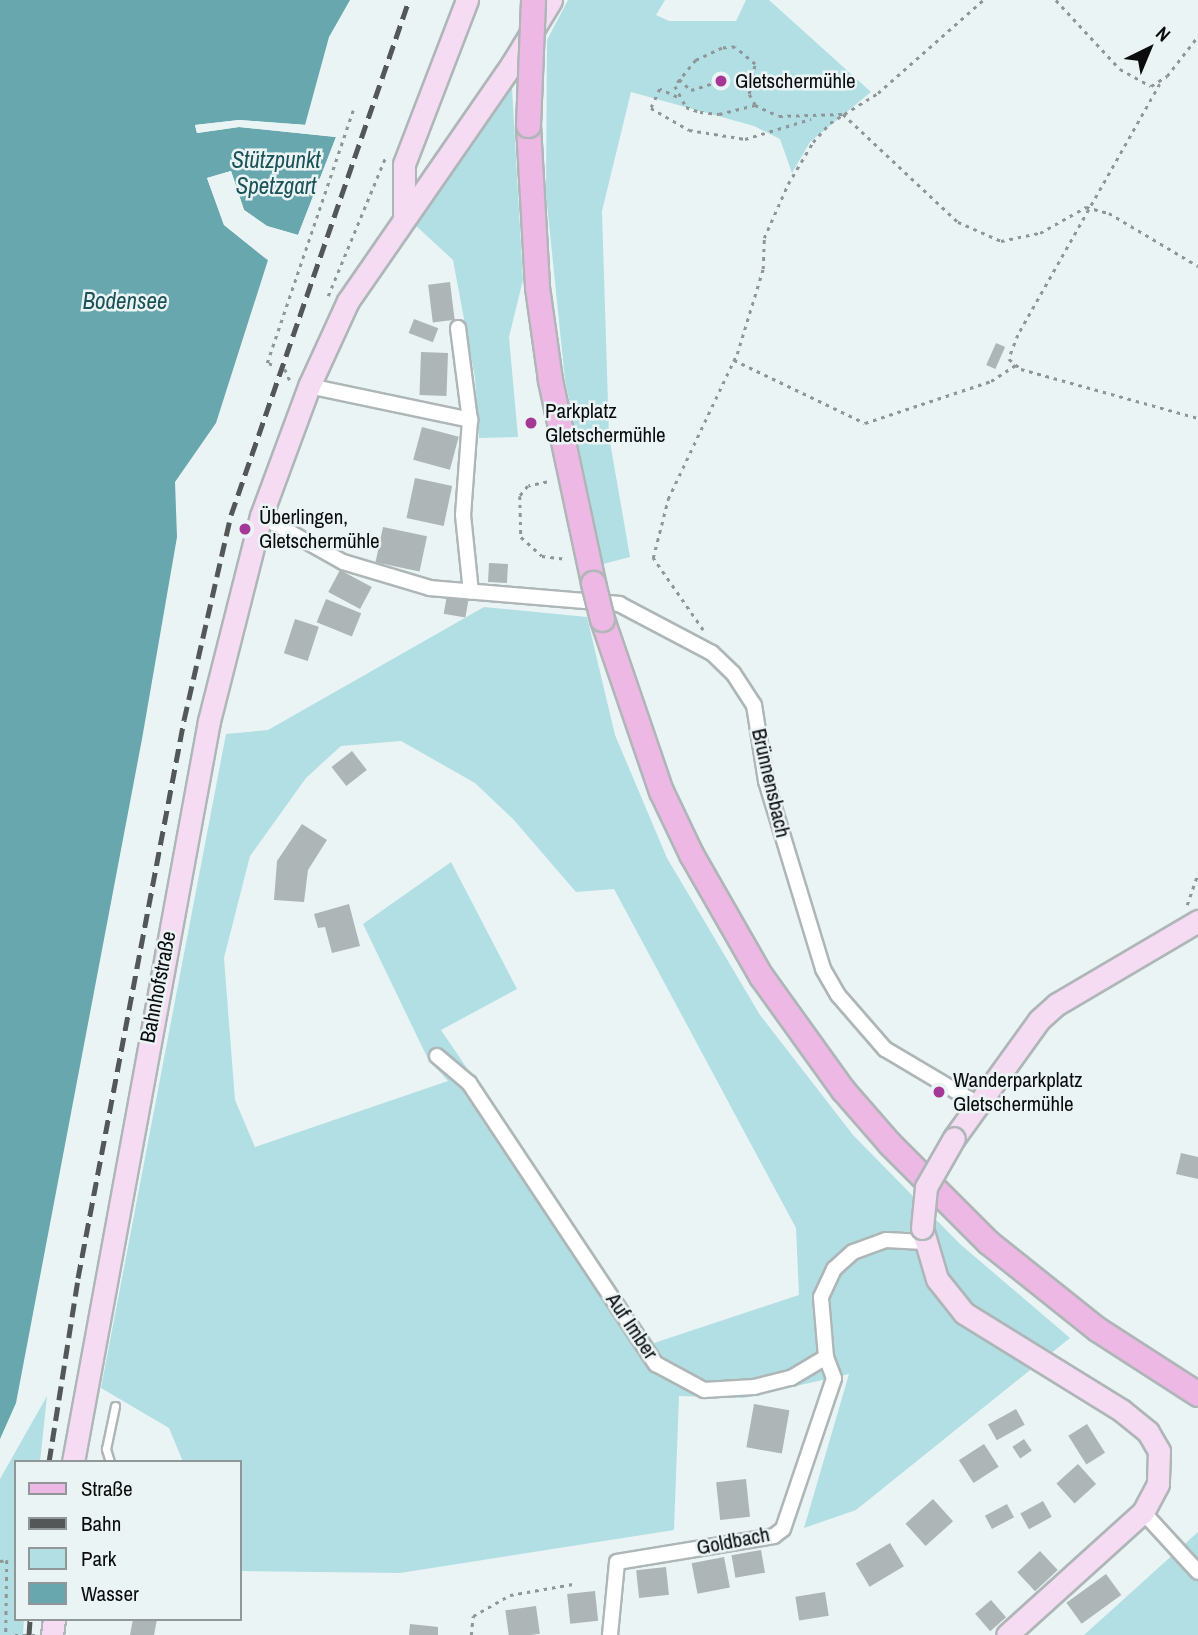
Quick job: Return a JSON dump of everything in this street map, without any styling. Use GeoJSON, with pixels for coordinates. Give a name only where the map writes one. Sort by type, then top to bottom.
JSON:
{"type":"FeatureCollection","features":[{"type":"Feature","properties":{"kind":"main road"},"geometry":{"type":"LineString","coordinates":[[533,0],[528,125],[537,287],[566,473],[602,619],[661,791],[691,855],[761,976],[829,1071],[889,1143],[988,1241],[1097,1329],[1198,1394]]}},
{"type":"Feature","properties":{"kind":"street"},"geometry":{"type":"LineString","coordinates":[[404,215],[404,164],[467,0]]}},
{"type":"Feature","properties":{"kind":"street","name":"Bahnhofstraße"},"geometry":{"type":"LineString","coordinates":[[73,1460],[91,1349],[209,721],[261,516],[301,384],[348,301],[404,215],[512,64],[551,0]]}},
{"type":"Feature","properties":{"kind":"street"},"geometry":{"type":"LineString","coordinates":[[458,328],[470,419],[463,515],[471,592]]}},
{"type":"Feature","properties":{"kind":"street"},"geometry":{"type":"LineString","coordinates":[[301,384],[470,419]]}},
{"type":"Feature","properties":{"kind":"street","name":"Brünnensbach"},"geometry":{"type":"LineString","coordinates":[[261,516],[343,562],[430,588],[619,604],[712,653],[733,673],[754,705],[766,781],[823,969],[838,995],[885,1049],[976,1102]]}},
{"type":"Feature","properties":{"kind":"street"},"geometry":{"type":"LineString","coordinates":[[1007,1635],[1143,1513],[1158,1484],[1159,1451],[1148,1432],[1121,1410],[964,1313],[937,1279],[923,1235],[926,1187],[976,1102],[1057,1004],[1189,925]]}},
{"type":"Feature","properties":{"kind":"street","name":"Auf Imber"},"geometry":{"type":"LineString","coordinates":[[437,1056],[469,1083],[656,1364],[704,1390],[754,1387],[791,1378],[826,1357]]}},
{"type":"Feature","properties":{"kind":"street"},"geometry":{"type":"LineString","coordinates":[[826,1357],[821,1297],[834,1269],[853,1252],[886,1240],[923,1235]]}},
{"type":"Feature","properties":{"kind":"street","name":"Goldbach"},"geometry":{"type":"LineString","coordinates":[[610,1635],[617,1562],[774,1536],[783,1529],[834,1378],[826,1357]]}},
{"type":"Feature","properties":{"kind":"street"},"geometry":{"type":"LineString","coordinates":[[1143,1513],[1198,1572]]}},
{"type":"Feature","properties":{"kind":"lane"},"geometry":{"type":"LineString","coordinates":[[109,1460],[106,1449],[115,1406]]}},
{"type":"Feature","properties":{"kind":"path"},"geometry":{"type":"LineString","coordinates":[[712,653],[703,631],[653,558],[668,499],[734,360],[763,269],[764,238],[813,142],[843,114],[878,93],[983,0]]}},
{"type":"Feature","properties":{"kind":"path"},"geometry":{"type":"LineString","coordinates":[[1056,0],[1120,69],[1151,86],[1160,83]]}},
{"type":"Feature","properties":{"kind":"path"},"geometry":{"type":"LineString","coordinates":[[1198,36],[1160,83],[1093,208],[1018,335],[1009,359],[1016,365],[1198,418]]}},
{"type":"Feature","properties":{"kind":"path"},"geometry":{"type":"LineString","coordinates":[[677,97],[678,79],[696,60],[722,48],[736,47],[755,64],[749,94],[755,105],[779,116],[843,114],[958,222],[1001,241],[1040,233],[1086,207],[1093,208],[1198,266]]}},
{"type":"Feature","properties":{"kind":"path"},"geometry":{"type":"LineString","coordinates":[[678,79],[691,90],[721,80]]}},
{"type":"Feature","properties":{"kind":"path"},"geometry":{"type":"LineString","coordinates":[[755,105],[719,114],[686,107],[677,97],[660,89],[651,108],[689,130],[745,139],[814,117]]}},
{"type":"Feature","properties":{"kind":"path"},"geometry":{"type":"LineString","coordinates":[[272,365],[267,362],[353,110]]}},
{"type":"Feature","properties":{"kind":"path"},"geometry":{"type":"LineString","coordinates":[[328,298],[389,148]]}},
{"type":"Feature","properties":{"kind":"path"},"geometry":{"type":"LineString","coordinates":[[734,360],[865,424],[991,381],[1016,365]]}},
{"type":"Feature","properties":{"kind":"path"},"geometry":{"type":"LineString","coordinates":[[285,369],[290,371],[286,380],[301,384]]}},
{"type":"Feature","properties":{"kind":"path"},"geometry":{"type":"LineString","coordinates":[[547,482],[528,486],[520,496],[521,537],[542,556],[564,556],[570,561]]}},
{"type":"Feature","properties":{"kind":"path"},"geometry":{"type":"LineString","coordinates":[[1189,925],[1198,873]]}},
{"type":"Feature","properties":{"kind":"path"},"geometry":{"type":"LineString","coordinates":[[0,1561],[7,1560],[6,1635]]}},
{"type":"Feature","properties":{"kind":"path"},"geometry":{"type":"LineString","coordinates":[[471,1635],[473,1616],[510,1595],[573,1584]]}},
{"type":"Feature","properties":{"kind":"path"},"geometry":{"type":"LineString","coordinates":[[0,1623],[6,1623]]}},
{"type":"Feature","properties":{"kind":"path"},"geometry":{"type":"LineString","coordinates":[[15,1635],[32,1634]]}},
{"type":"Feature","properties":{"kind":"green space"},"geometry":{"type":"Polygon","coordinates":[[[568,0],[665,0],[656,15],[669,21],[736,21],[746,0],[769,0],[871,92],[810,142],[792,173],[780,139],[754,126],[631,92],[602,211],[609,436],[630,557],[603,564],[565,380],[546,194],[547,40],[568,0]]]}},
{"type":"Feature","properties":{"kind":"green space"},"geometry":{"type":"Polygon","coordinates":[[[512,88],[523,280],[509,337],[518,437],[479,438],[475,378],[453,260],[414,224],[512,88]]]}},
{"type":"Feature","properties":{"kind":"green space"},"geometry":{"type":"Polygon","coordinates":[[[484,607],[587,617],[615,735],[667,858],[760,1015],[853,1135],[960,1244],[1070,1338],[856,1510],[804,1528],[849,1374],[743,1398],[679,1396],[674,1530],[400,1573],[242,1571],[242,1460],[182,1460],[169,1428],[101,1388],[226,734],[268,730],[484,607]],[[401,741],[341,746],[306,778],[250,856],[224,958],[235,1100],[255,1147],[448,1081],[428,1059],[363,924],[451,862],[517,989],[441,1030],[654,1343],[799,1295],[796,1228],[614,889],[576,892],[513,819],[475,783],[401,741]]]}},
{"type":"Feature","properties":{"kind":"green space"},"geometry":{"type":"Polygon","coordinates":[[[47,1396],[40,1460],[14,1460],[14,1621],[24,1621],[23,1635],[0,1635],[0,1479],[47,1396]]]}},
{"type":"Feature","properties":{"kind":"green space"},"geometry":{"type":"Polygon","coordinates":[[[1198,1532],[1198,1635],[1084,1635],[1198,1532]]]}},
{"type":"Feature","properties":{"kind":"water","name":"Bodensee"},"geometry":{"type":"Polygon","coordinates":[[[0,0],[350,0],[329,37],[305,125],[239,120],[195,125],[197,133],[239,127],[336,137],[298,235],[267,226],[244,210],[231,171],[207,178],[224,225],[268,260],[216,423],[175,482],[177,537],[142,739],[16,1403],[0,1439],[0,0]]]}},
{"type":"Feature","properties":{"kind":"pier"},"geometry":{"type":"Polygon","coordinates":[[[239,120],[308,125],[306,128],[329,130],[339,136],[299,238],[265,229],[241,212],[229,175],[212,180],[227,223],[271,263],[224,225],[207,178],[231,171],[244,210],[267,226],[298,235],[336,137],[239,127],[197,133],[195,125],[239,120]]]}},
{"type":"Feature","properties":{"kind":"building"},"geometry":{"type":"Polygon","coordinates":[[[450,282],[455,320],[433,322],[428,285],[450,282]]]}},
{"type":"Feature","properties":{"kind":"building"},"geometry":{"type":"Polygon","coordinates":[[[414,319],[438,328],[433,342],[409,333],[414,319]]]}},
{"type":"Feature","properties":{"kind":"building"},"geometry":{"type":"Polygon","coordinates":[[[996,343],[1005,347],[995,369],[986,365],[996,343]]]}},
{"type":"Feature","properties":{"kind":"building"},"geometry":{"type":"Polygon","coordinates":[[[421,352],[448,353],[446,396],[419,395],[421,352]]]}},
{"type":"Feature","properties":{"kind":"building"},"geometry":{"type":"Polygon","coordinates":[[[422,427],[459,437],[450,470],[413,460],[422,427]]]}},
{"type":"Feature","properties":{"kind":"building"},"geometry":{"type":"Polygon","coordinates":[[[415,478],[452,486],[444,526],[406,518],[415,478]]]}},
{"type":"Feature","properties":{"kind":"building"},"geometry":{"type":"Polygon","coordinates":[[[383,527],[427,536],[420,572],[376,562],[383,527]]]}},
{"type":"Feature","properties":{"kind":"building"},"geometry":{"type":"Polygon","coordinates":[[[489,563],[508,564],[507,583],[488,582],[489,563]]]}},
{"type":"Feature","properties":{"kind":"building"},"geometry":{"type":"Polygon","coordinates":[[[340,570],[372,587],[360,609],[328,592],[340,570]]]}},
{"type":"Feature","properties":{"kind":"building"},"geometry":{"type":"Polygon","coordinates":[[[447,595],[469,599],[465,618],[444,614],[447,595]]]}},
{"type":"Feature","properties":{"kind":"building"},"geometry":{"type":"Polygon","coordinates":[[[326,599],[361,613],[352,636],[317,622],[326,599]]]}},
{"type":"Feature","properties":{"kind":"building"},"geometry":{"type":"Polygon","coordinates":[[[295,619],[319,627],[308,661],[284,653],[295,619]]]}},
{"type":"Feature","properties":{"kind":"building"},"geometry":{"type":"Polygon","coordinates":[[[352,751],[367,770],[346,786],[332,767],[352,751]]]}},
{"type":"Feature","properties":{"kind":"building"},"geometry":{"type":"Polygon","coordinates":[[[302,824],[327,840],[308,870],[304,902],[274,900],[277,861],[302,824]]]}},
{"type":"Feature","properties":{"kind":"building"},"geometry":{"type":"Polygon","coordinates":[[[349,904],[360,946],[332,953],[325,927],[318,928],[314,914],[349,904]]]}},
{"type":"Feature","properties":{"kind":"building"},"geometry":{"type":"Polygon","coordinates":[[[1181,1153],[1198,1157],[1198,1179],[1176,1174],[1181,1153]]]}},
{"type":"Feature","properties":{"kind":"building"},"geometry":{"type":"Polygon","coordinates":[[[754,1404],[789,1410],[782,1454],[746,1447],[754,1404]]]}},
{"type":"Feature","properties":{"kind":"building"},"geometry":{"type":"Polygon","coordinates":[[[1016,1409],[1025,1425],[997,1440],[988,1425],[1016,1409]]]}},
{"type":"Feature","properties":{"kind":"building"},"geometry":{"type":"Polygon","coordinates":[[[1087,1424],[1105,1453],[1086,1464],[1068,1436],[1087,1424]]]}},
{"type":"Feature","properties":{"kind":"building"},"geometry":{"type":"Polygon","coordinates":[[[1024,1439],[1032,1451],[1020,1458],[1012,1447],[1024,1439]]]}},
{"type":"Feature","properties":{"kind":"building"},"geometry":{"type":"Polygon","coordinates":[[[984,1444],[999,1467],[974,1483],[959,1460],[984,1444]]]}},
{"type":"Feature","properties":{"kind":"building"},"geometry":{"type":"Polygon","coordinates":[[[1078,1464],[1096,1484],[1075,1503],[1056,1483],[1078,1464]]]}},
{"type":"Feature","properties":{"kind":"building"},"geometry":{"type":"Polygon","coordinates":[[[746,1479],[750,1517],[720,1520],[716,1482],[746,1479]]]}},
{"type":"Feature","properties":{"kind":"building"},"geometry":{"type":"Polygon","coordinates":[[[933,1499],[953,1521],[926,1546],[906,1524],[933,1499]]]}},
{"type":"Feature","properties":{"kind":"building"},"geometry":{"type":"Polygon","coordinates":[[[1043,1501],[1052,1517],[1029,1529],[1020,1514],[1043,1501]]]}},
{"type":"Feature","properties":{"kind":"building"},"geometry":{"type":"Polygon","coordinates":[[[1007,1504],[1014,1517],[992,1529],[985,1516],[1007,1504]]]}},
{"type":"Feature","properties":{"kind":"building"},"geometry":{"type":"Polygon","coordinates":[[[890,1543],[904,1566],[870,1587],[856,1564],[890,1543]]]}},
{"type":"Feature","properties":{"kind":"building"},"geometry":{"type":"Polygon","coordinates":[[[761,1550],[765,1573],[735,1578],[731,1555],[761,1550]]]}},
{"type":"Feature","properties":{"kind":"building"},"geometry":{"type":"Polygon","coordinates":[[[1040,1551],[1058,1570],[1035,1591],[1017,1572],[1040,1551]]]}},
{"type":"Feature","properties":{"kind":"building"},"geometry":{"type":"Polygon","coordinates":[[[724,1557],[730,1587],[698,1594],[692,1563],[724,1557]]]}},
{"type":"Feature","properties":{"kind":"building"},"geometry":{"type":"Polygon","coordinates":[[[666,1567],[669,1595],[639,1598],[636,1570],[666,1567]]]}},
{"type":"Feature","properties":{"kind":"building"},"geometry":{"type":"Polygon","coordinates":[[[1106,1574],[1121,1595],[1082,1624],[1066,1603],[1106,1574]]]}},
{"type":"Feature","properties":{"kind":"building"},"geometry":{"type":"Polygon","coordinates":[[[595,1591],[598,1621],[570,1624],[567,1594],[595,1591]]]}},
{"type":"Feature","properties":{"kind":"building"},"geometry":{"type":"Polygon","coordinates":[[[825,1592],[829,1616],[799,1620],[795,1597],[825,1592]]]}},
{"type":"Feature","properties":{"kind":"building"},"geometry":{"type":"Polygon","coordinates":[[[991,1600],[1006,1617],[990,1631],[975,1614],[991,1600]]]}},
{"type":"Feature","properties":{"kind":"building"},"geometry":{"type":"Polygon","coordinates":[[[536,1606],[540,1634],[509,1635],[505,1610],[536,1606]]]}},
{"type":"Feature","properties":{"kind":"building"},"geometry":{"type":"Polygon","coordinates":[[[133,1621],[157,1621],[154,1635],[130,1635],[133,1621]]]}},
{"type":"Feature","properties":{"kind":"building"},"geometry":{"type":"Polygon","coordinates":[[[410,1624],[438,1627],[438,1635],[409,1635],[410,1624]]]}},
{"type":"Feature","properties":{"kind":"railway"},"geometry":{"type":"LineString","coordinates":[[49,1460],[78,1278],[184,720],[231,515],[409,0]]}},
{"type":"Feature","properties":{"kind":"railway"},"geometry":{"type":"LineString","coordinates":[[29,1635],[30,1621]]}},
{"type":"Feature","properties":{"kind":"place","name":"Gletschermühle"},"geometry":{"type":"Point","coordinates":[721,81]}},
{"type":"Feature","properties":{"kind":"place","name":"Parkplatz Gletschermühle"},"geometry":{"type":"Point","coordinates":[531,423]}},
{"type":"Feature","properties":{"kind":"place","name":"Überlingen, Gletschermühle"},"geometry":{"type":"Point","coordinates":[245,529]}},
{"type":"Feature","properties":{"kind":"place","name":"Wanderparkplatz Gletschermühle"},"geometry":{"type":"Point","coordinates":[939,1092]}},
{"type":"Feature","properties":{"kind":"water label","name":"Stützpunkt Spetzgart"},"geometry":{"type":"Point","coordinates":[276,173]}}]}
